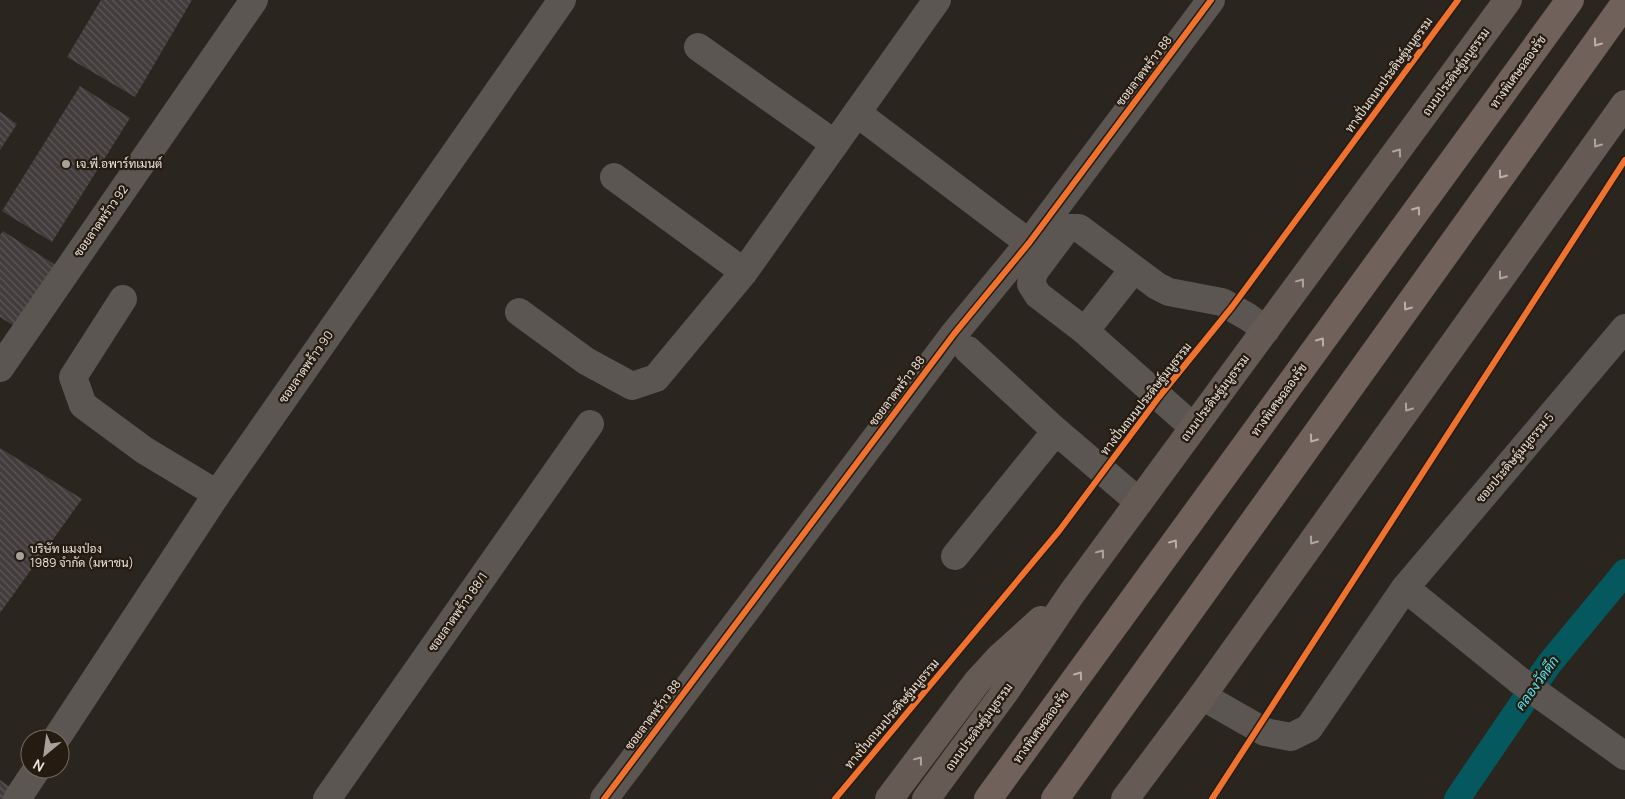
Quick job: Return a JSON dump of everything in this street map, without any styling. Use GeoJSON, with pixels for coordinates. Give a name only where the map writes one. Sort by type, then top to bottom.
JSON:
{"type":"FeatureCollection","features":[{"type":"Feature","properties":{"kind":"highway","name":"ทางพิเศษฉลองรัช"},"geometry":{"type":"LineString","coordinates":[[988,799],[1570,0]]}},
{"type":"Feature","properties":{"kind":"highway"},"geometry":{"type":"LineString","coordinates":[[1056,799],[1625,3]]}},
{"type":"Feature","properties":{"kind":"main road","name":"ถนนประดิษฐ์มนูธรรม"},"geometry":{"type":"LineString","coordinates":[[926,799],[1005,692],[1072,592],[1508,0]]}},
{"type":"Feature","properties":{"kind":"main road"},"geometry":{"type":"LineString","coordinates":[[1125,799],[1173,737],[1625,104]]}},
{"type":"Feature","properties":{"kind":"main road"},"geometry":{"type":"LineString","coordinates":[[890,799],[977,682],[999,658],[1072,592]]}},
{"type":"Feature","properties":{"kind":"main road"},"geometry":{"type":"LineString","coordinates":[[1143,799],[1173,737]]}},
{"type":"Feature","properties":{"kind":"street","name":"ซอยลาดพร้าว 92"},"geometry":{"type":"LineString","coordinates":[[0,368],[254,0]]}},
{"type":"Feature","properties":{"kind":"street","name":"ซอยลาดพร้าว 90"},"geometry":{"type":"LineString","coordinates":[[63,729],[217,494],[562,0]]}},
{"type":"Feature","properties":{"kind":"street","name":"ซอยลาดพร้าว 88"},"geometry":{"type":"LineString","coordinates":[[604,799],[954,334],[1029,243],[1211,0]]}},
{"type":"Feature","properties":{"kind":"street"},"geometry":{"type":"LineString","coordinates":[[519,312],[586,361],[632,386],[656,378],[744,272],[857,113],[929,3]]}},
{"type":"Feature","properties":{"kind":"street"},"geometry":{"type":"LineString","coordinates":[[698,47],[835,144]]}},
{"type":"Feature","properties":{"kind":"street"},"geometry":{"type":"LineString","coordinates":[[857,113],[1029,243]]}},
{"type":"Feature","properties":{"kind":"street"},"geometry":{"type":"LineString","coordinates":[[614,177],[744,272]]}},
{"type":"Feature","properties":{"kind":"street"},"geometry":{"type":"LineString","coordinates":[[1193,426],[1085,331],[1038,295],[1031,284],[1034,272],[1067,228],[1079,228],[1133,270],[1169,292],[1222,302],[1248,316],[1266,330]]}},
{"type":"Feature","properties":{"kind":"street"},"geometry":{"type":"LineString","coordinates":[[1085,331],[1133,270]]}},
{"type":"Feature","properties":{"kind":"street"},"geometry":{"type":"LineString","coordinates":[[123,299],[73,377],[83,405],[144,450],[217,494]]}},
{"type":"Feature","properties":{"kind":"street","name":"ซอยประดิษฐ์มนูธรรม 5"},"geometry":{"type":"LineString","coordinates":[[1202,696],[1265,732],[1291,737],[1309,728],[1404,588],[1625,328]]}},
{"type":"Feature","properties":{"kind":"street"},"geometry":{"type":"LineString","coordinates":[[968,350],[1139,502]]}},
{"type":"Feature","properties":{"kind":"street","name":"ซอยลาดพร้าว 88/1"},"geometry":{"type":"LineString","coordinates":[[326,799],[590,424]]}},
{"type":"Feature","properties":{"kind":"street"},"geometry":{"type":"LineString","coordinates":[[955,556],[1056,430]]}},
{"type":"Feature","properties":{"kind":"street"},"geometry":{"type":"LineString","coordinates":[[1404,588],[1520,681],[1625,756]]}},
{"type":"Feature","properties":{"kind":"street"},"geometry":{"type":"LineString","coordinates":[[17,799],[30,779]]}},
{"type":"Feature","properties":{"kind":"building"},"geometry":{"type":"Polygon","coordinates":[[[101,0],[192,0],[135,97],[67,57],[101,0]]]}},
{"type":"Feature","properties":{"kind":"building","name":"เจ.พี.อพาร์ทเมนต์"},"geometry":{"type":"Polygon","coordinates":[[[80,86],[130,118],[52,242],[2,211],[80,86]]]}},
{"type":"Feature","properties":{"kind":"building"},"geometry":{"type":"Polygon","coordinates":[[[0,112],[17,124],[0,150],[0,112]]]}},
{"type":"Feature","properties":{"kind":"building"},"geometry":{"type":"Polygon","coordinates":[[[3,231],[57,266],[16,327],[0,317],[0,235],[3,231]]]}},
{"type":"Feature","properties":{"kind":"building","name":"บริษัท แมงป่อง 1989 จำกัด (มหาชน)"},"geometry":{"type":"Polygon","coordinates":[[[0,448],[82,499],[0,613],[0,448]]]}},
{"type":"Feature","properties":{"kind":"building"},"geometry":{"type":"Polygon","coordinates":[[[0,780],[14,790],[8,799],[0,799],[0,780]]]}},
{"type":"Feature","properties":{"kind":"waterway","name":"คลองวัดตึก"},"geometry":{"type":"LineString","coordinates":[[1457,799],[1549,664],[1625,572]]}},
{"type":"Feature","properties":{"kind":"cycle path"},"geometry":{"type":"LineString","coordinates":[[604,799],[954,334],[1029,243],[1211,0]]}},
{"type":"Feature","properties":{"kind":"cycle path","name":"ทางปั่นถนนประดิษฐ์มนูธรรม"},"geometry":{"type":"LineString","coordinates":[[835,799],[1059,531],[1159,397],[1232,307],[1458,0]]}},
{"type":"Feature","properties":{"kind":"cycle path"},"geometry":{"type":"LineString","coordinates":[[1212,799],[1625,160]]}},
{"type":"Feature","properties":{"kind":"place","name":"เจ.พี.อพาร์ทเมนต์"},"geometry":{"type":"Point","coordinates":[66,164]}},
{"type":"Feature","properties":{"kind":"place","name":"บริษัท แมงป่อง 1989 จำกัด (มหาชน)"},"geometry":{"type":"Point","coordinates":[20,556]}}]}
